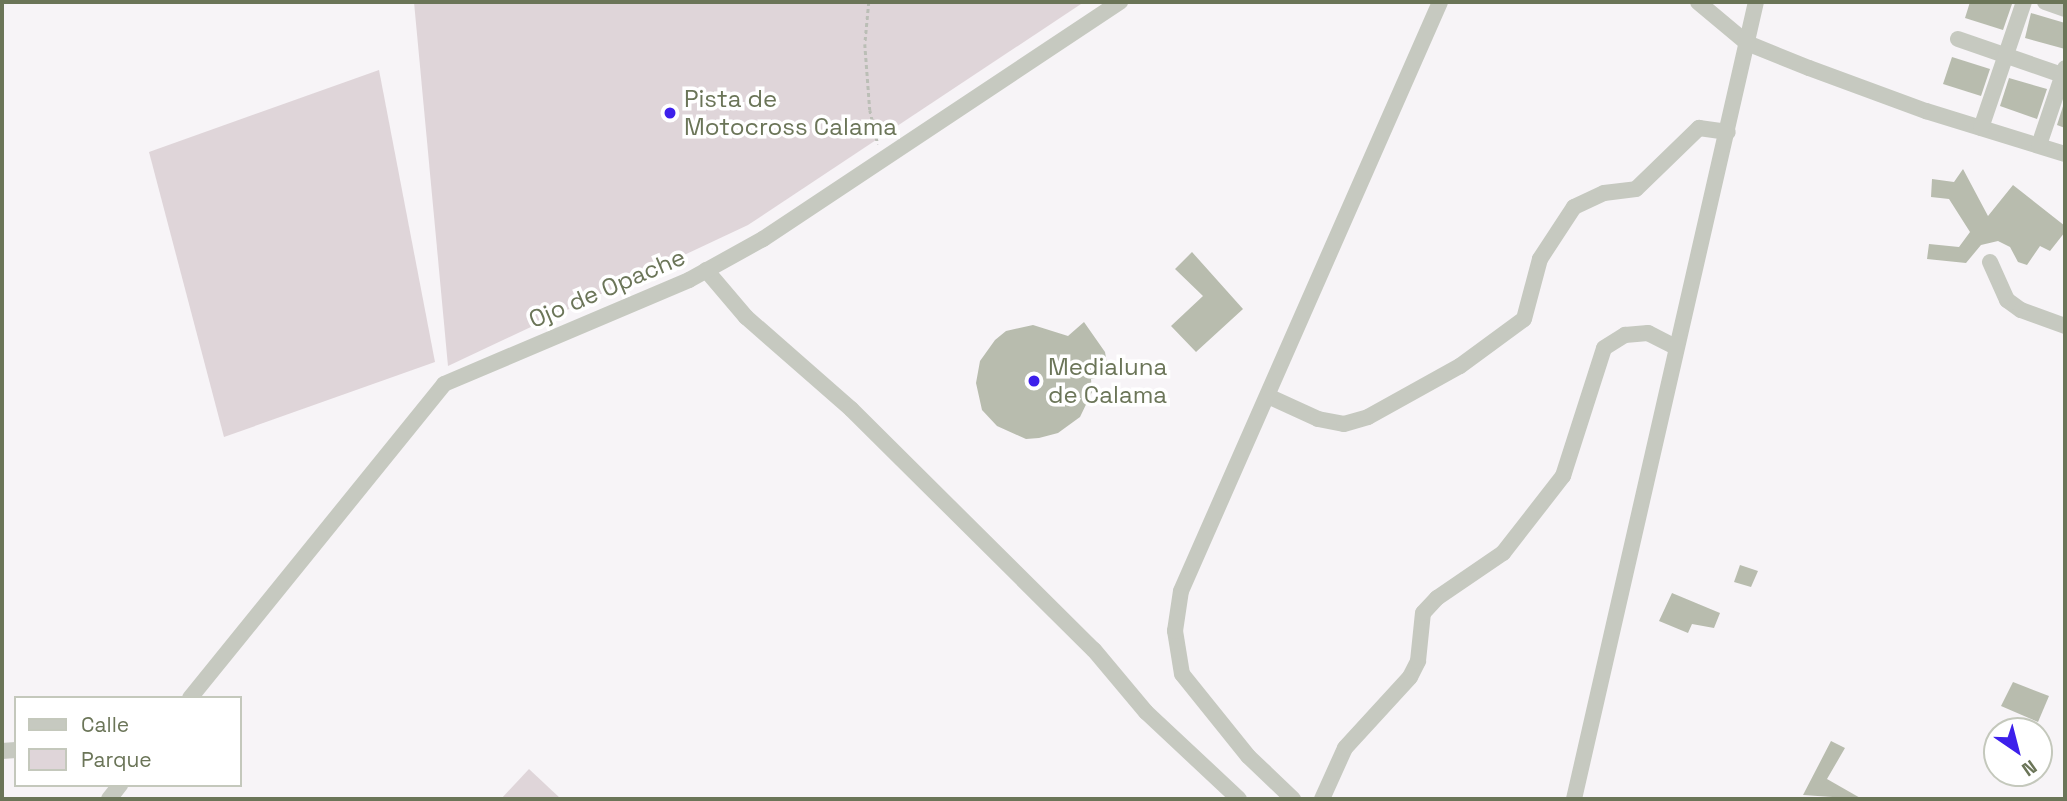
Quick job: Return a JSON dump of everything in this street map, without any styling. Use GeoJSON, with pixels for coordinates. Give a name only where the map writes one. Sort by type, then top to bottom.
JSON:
{"type":"FeatureCollection","features":[{"type":"Feature","properties":{"kind":"street","name":"Ojo de Opache"},"geometry":{"type":"LineString","coordinates":[[192,696],[444,384],[706,270],[763,239],[1120,2]]}},
{"type":"Feature","properties":{"kind":"street"},"geometry":{"type":"LineString","coordinates":[[1293,799],[1248,756],[1182,674],[1175,631],[1181,591],[1270,397],[1440,2]]}},
{"type":"Feature","properties":{"kind":"street"},"geometry":{"type":"LineString","coordinates":[[1698,2],[1747,43],[1981,128],[2065,153]]}},
{"type":"Feature","properties":{"kind":"street"},"geometry":{"type":"LineString","coordinates":[[1574,799],[1675,347],[1728,132],[1756,2]]}},
{"type":"Feature","properties":{"kind":"street"},"geometry":{"type":"LineString","coordinates":[[1981,128],[2024,2]]}},
{"type":"Feature","properties":{"kind":"street"},"geometry":{"type":"LineString","coordinates":[[2045,2],[2065,9]]}},
{"type":"Feature","properties":{"kind":"street"},"geometry":{"type":"LineString","coordinates":[[1958,39],[2064,73],[2039,145]]}},
{"type":"Feature","properties":{"kind":"street"},"geometry":{"type":"LineString","coordinates":[[1270,397],[1318,419],[1344,424],[1368,417],[1460,366],[1524,319],[1540,259],[1574,207],[1604,193],[1636,189],[1699,128],[1728,132]]}},
{"type":"Feature","properties":{"kind":"street"},"geometry":{"type":"LineString","coordinates":[[1990,262],[2007,300],[2021,310],[2065,326]]}},
{"type":"Feature","properties":{"kind":"street"},"geometry":{"type":"LineString","coordinates":[[706,270],[746,317],[851,409],[1094,650],[1146,712],[1239,799]]}},
{"type":"Feature","properties":{"kind":"street"},"geometry":{"type":"LineString","coordinates":[[1322,799],[1345,748],[1410,677],[1418,661],[1423,613],[1437,598],[1503,553],[1563,476],[1604,348],[1625,335],[1648,333],[1675,347]]}},
{"type":"Feature","properties":{"kind":"path"},"geometry":{"type":"LineString","coordinates":[[869,2],[865,44],[870,110],[886,158]]}},
{"type":"Feature","properties":{"kind":"green space","name":"Pista de Motocross Calama"},"geometry":{"type":"Polygon","coordinates":[[[414,2],[1084,2],[748,225],[448,366],[414,2]]]}},
{"type":"Feature","properties":{"kind":"green space"},"geometry":{"type":"Polygon","coordinates":[[[379,70],[435,362],[224,437],[149,152],[379,70]]]}},
{"type":"Feature","properties":{"kind":"green space"},"geometry":{"type":"Polygon","coordinates":[[[529,769],[561,799],[501,799],[529,769]]]}},
{"type":"Feature","properties":{"kind":"building"},"geometry":{"type":"Polygon","coordinates":[[[1970,2],[2012,4],[2003,30],[1965,18],[1970,2]]]}},
{"type":"Feature","properties":{"kind":"building"},"geometry":{"type":"Polygon","coordinates":[[[2031,13],[2065,23],[2065,49],[2025,38],[2031,13]]]}},
{"type":"Feature","properties":{"kind":"building"},"geometry":{"type":"Polygon","coordinates":[[[1952,57],[1990,69],[1981,96],[1943,84],[1952,57]]]}},
{"type":"Feature","properties":{"kind":"building"},"geometry":{"type":"Polygon","coordinates":[[[2009,78],[2047,89],[2037,119],[2000,106],[2009,78]]]}},
{"type":"Feature","properties":{"kind":"building"},"geometry":{"type":"Polygon","coordinates":[[[2065,100],[2065,128],[2057,125],[2065,100]]]}},
{"type":"Feature","properties":{"kind":"building"},"geometry":{"type":"Polygon","coordinates":[[[1963,169],[1988,216],[2013,185],[2065,226],[2065,232],[2050,251],[2040,246],[2027,265],[2018,262],[2010,247],[1998,241],[1981,245],[1966,263],[1927,259],[1929,244],[1959,247],[1970,232],[1949,199],[1931,197],[1932,179],[1954,182],[1963,169]]]}},
{"type":"Feature","properties":{"kind":"building"},"geometry":{"type":"Polygon","coordinates":[[[1192,252],[1243,309],[1196,352],[1171,326],[1203,296],[1175,269],[1192,252]]]}},
{"type":"Feature","properties":{"kind":"building","name":"Medialuna de Calama"},"geometry":{"type":"Polygon","coordinates":[[[1084,322],[1105,352],[1109,375],[1091,379],[1092,392],[1080,417],[1058,433],[1039,438],[1026,439],[997,426],[982,410],[976,383],[980,361],[995,340],[1006,331],[1033,325],[1068,336],[1084,322]]]}},
{"type":"Feature","properties":{"kind":"building"},"geometry":{"type":"Polygon","coordinates":[[[1740,565],[1758,571],[1751,587],[1734,582],[1740,565]]]}},
{"type":"Feature","properties":{"kind":"building"},"geometry":{"type":"Polygon","coordinates":[[[1672,593],[1720,613],[1714,628],[1692,624],[1688,633],[1659,621],[1672,593]]]}},
{"type":"Feature","properties":{"kind":"building"},"geometry":{"type":"Polygon","coordinates":[[[2013,682],[2049,696],[2040,717],[2026,717],[2001,706],[2013,682]]]}},
{"type":"Feature","properties":{"kind":"building"},"geometry":{"type":"Polygon","coordinates":[[[1831,741],[1845,748],[1827,779],[1862,799],[1803,795],[1831,741]]]}},
{"type":"Feature","properties":{"kind":"place","name":"Pista de Motocross Calama"},"geometry":{"type":"Point","coordinates":[670,113]}},
{"type":"Feature","properties":{"kind":"place","name":"Medialuna de Calama"},"geometry":{"type":"Point","coordinates":[1034,381]}}]}
